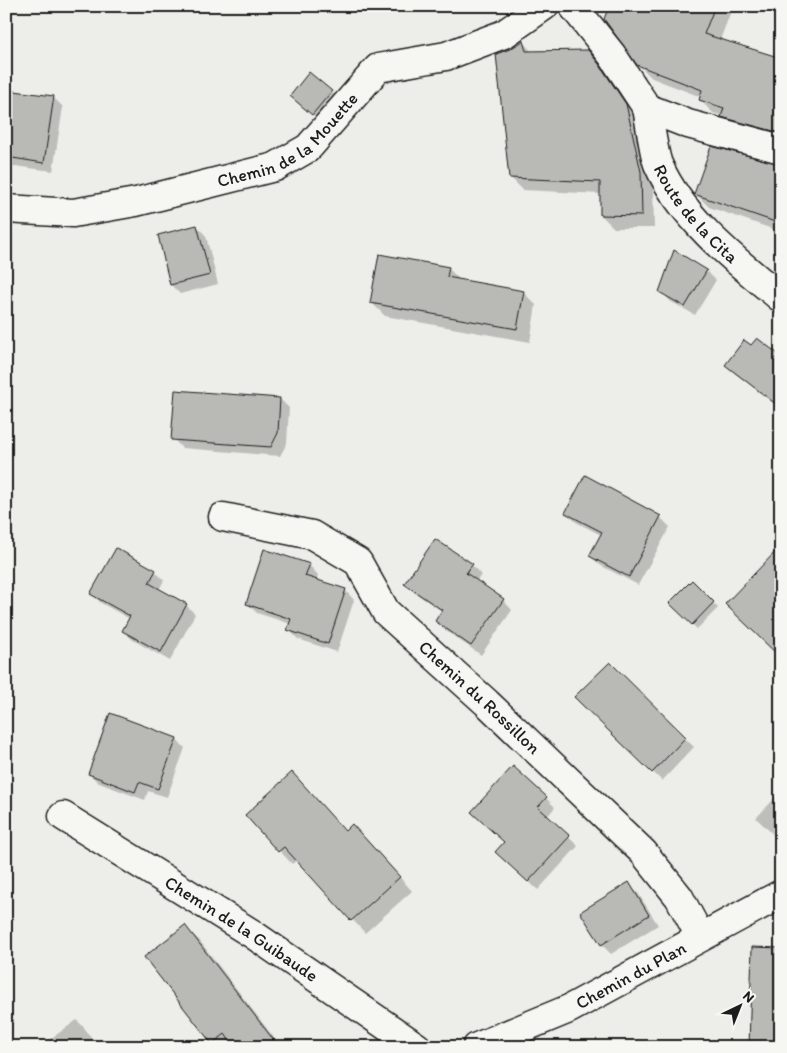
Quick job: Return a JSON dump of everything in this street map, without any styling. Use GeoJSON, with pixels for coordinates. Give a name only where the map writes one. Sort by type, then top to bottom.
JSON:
{"type":"FeatureCollection","features":[{"type":"Feature","properties":{"kind":"street","name":"Chemin de la Mouette"},"geometry":{"type":"LineString","coordinates":[[6,209],[73,213],[136,202],[275,167],[308,148],[378,68],[446,56],[504,34],[544,6]]}},
{"type":"Feature","properties":{"kind":"street"},"geometry":{"type":"LineString","coordinates":[[573,6],[612,55],[648,108],[688,124],[781,149]]}},
{"type":"Feature","properties":{"kind":"street","name":"Route de la Cita"},"geometry":{"type":"LineString","coordinates":[[648,108],[658,163],[684,209],[740,264],[781,298]]}},
{"type":"Feature","properties":{"kind":"street","name":"Chemin du Rossillon"},"geometry":{"type":"LineString","coordinates":[[223,517],[312,535],[358,562],[386,612],[487,703],[643,852],[679,897],[700,936]]}},
{"type":"Feature","properties":{"kind":"street","name":"Chemin de la Guibaude"},"geometry":{"type":"LineString","coordinates":[[63,816],[251,933],[417,1047]]}},
{"type":"Feature","properties":{"kind":"street","name":"Chemin du Plan"},"geometry":{"type":"LineString","coordinates":[[477,1047],[569,1009],[700,936],[781,894]]}},
{"type":"Feature","properties":{"kind":"building"},"geometry":{"type":"Polygon","coordinates":[[[609,6],[715,6],[704,34],[781,58],[781,133],[721,117],[724,108],[699,100],[702,90],[637,65],[604,19],[609,6]]]}},
{"type":"Feature","properties":{"kind":"building"},"geometry":{"type":"Polygon","coordinates":[[[523,41],[526,51],[588,50],[599,64],[626,104],[641,172],[642,216],[600,215],[600,182],[509,178],[496,54],[510,49],[523,41]]]}},
{"type":"Feature","properties":{"kind":"building"},"geometry":{"type":"Polygon","coordinates":[[[309,72],[332,91],[312,115],[290,96],[309,72]]]}},
{"type":"Feature","properties":{"kind":"building"},"geometry":{"type":"Polygon","coordinates":[[[6,90],[54,96],[44,163],[6,157],[6,90]]]}},
{"type":"Feature","properties":{"kind":"building"},"geometry":{"type":"Polygon","coordinates":[[[711,146],[781,164],[781,224],[694,194],[711,146]]]}},
{"type":"Feature","properties":{"kind":"building"},"geometry":{"type":"Polygon","coordinates":[[[197,225],[210,275],[170,285],[158,235],[197,225]]]}},
{"type":"Feature","properties":{"kind":"building"},"geometry":{"type":"Polygon","coordinates":[[[674,250],[707,270],[685,307],[659,292],[674,250]]]}},
{"type":"Feature","properties":{"kind":"building"},"geometry":{"type":"Polygon","coordinates":[[[379,254],[449,267],[447,277],[524,291],[517,329],[370,303],[379,254]]]}},
{"type":"Feature","properties":{"kind":"building"},"geometry":{"type":"Polygon","coordinates":[[[757,338],[781,356],[781,408],[725,365],[744,340],[751,345],[757,338]]]}},
{"type":"Feature","properties":{"kind":"building"},"geometry":{"type":"Polygon","coordinates":[[[175,390],[280,398],[278,433],[271,447],[171,440],[175,390]]]}},
{"type":"Feature","properties":{"kind":"building"},"geometry":{"type":"Polygon","coordinates":[[[585,475],[661,516],[629,577],[589,556],[602,532],[565,513],[585,475]]]}},
{"type":"Feature","properties":{"kind":"building"},"geometry":{"type":"Polygon","coordinates":[[[435,539],[473,564],[466,573],[504,599],[471,646],[435,621],[442,610],[404,584],[435,539]]]}},
{"type":"Feature","properties":{"kind":"building"},"geometry":{"type":"Polygon","coordinates":[[[781,546],[781,658],[725,604],[781,546]]]}},
{"type":"Feature","properties":{"kind":"building"},"geometry":{"type":"Polygon","coordinates":[[[116,548],[156,570],[149,583],[187,604],[161,652],[122,631],[130,616],[90,594],[116,548]]]}},
{"type":"Feature","properties":{"kind":"building"},"geometry":{"type":"Polygon","coordinates":[[[264,549],[310,564],[305,576],[346,589],[328,644],[287,630],[291,619],[246,604],[264,549]]]}},
{"type":"Feature","properties":{"kind":"building"},"geometry":{"type":"Polygon","coordinates":[[[692,580],[714,602],[692,625],[669,603],[692,580]]]}},
{"type":"Feature","properties":{"kind":"building"},"geometry":{"type":"Polygon","coordinates":[[[610,662],[686,737],[652,773],[574,697],[610,662]]]}},
{"type":"Feature","properties":{"kind":"building"},"geometry":{"type":"Polygon","coordinates":[[[110,713],[177,738],[158,789],[139,782],[135,792],[88,774],[110,713]]]}},
{"type":"Feature","properties":{"kind":"building"},"geometry":{"type":"Polygon","coordinates":[[[513,766],[547,797],[538,807],[570,836],[528,882],[495,852],[504,842],[471,812],[513,766]]]}},
{"type":"Feature","properties":{"kind":"building"},"geometry":{"type":"Polygon","coordinates":[[[292,772],[345,831],[352,824],[400,877],[351,921],[284,847],[278,852],[245,815],[292,772]]]}},
{"type":"Feature","properties":{"kind":"building"},"geometry":{"type":"Polygon","coordinates":[[[629,882],[649,915],[601,945],[580,912],[629,882]]]}},
{"type":"Feature","properties":{"kind":"building"},"geometry":{"type":"Polygon","coordinates":[[[185,925],[279,1047],[234,1047],[225,1034],[212,1044],[144,957],[185,925]]]}},
{"type":"Feature","properties":{"kind":"building"},"geometry":{"type":"Polygon","coordinates":[[[752,947],[781,948],[781,1047],[749,1047],[752,947]]]}}]}
